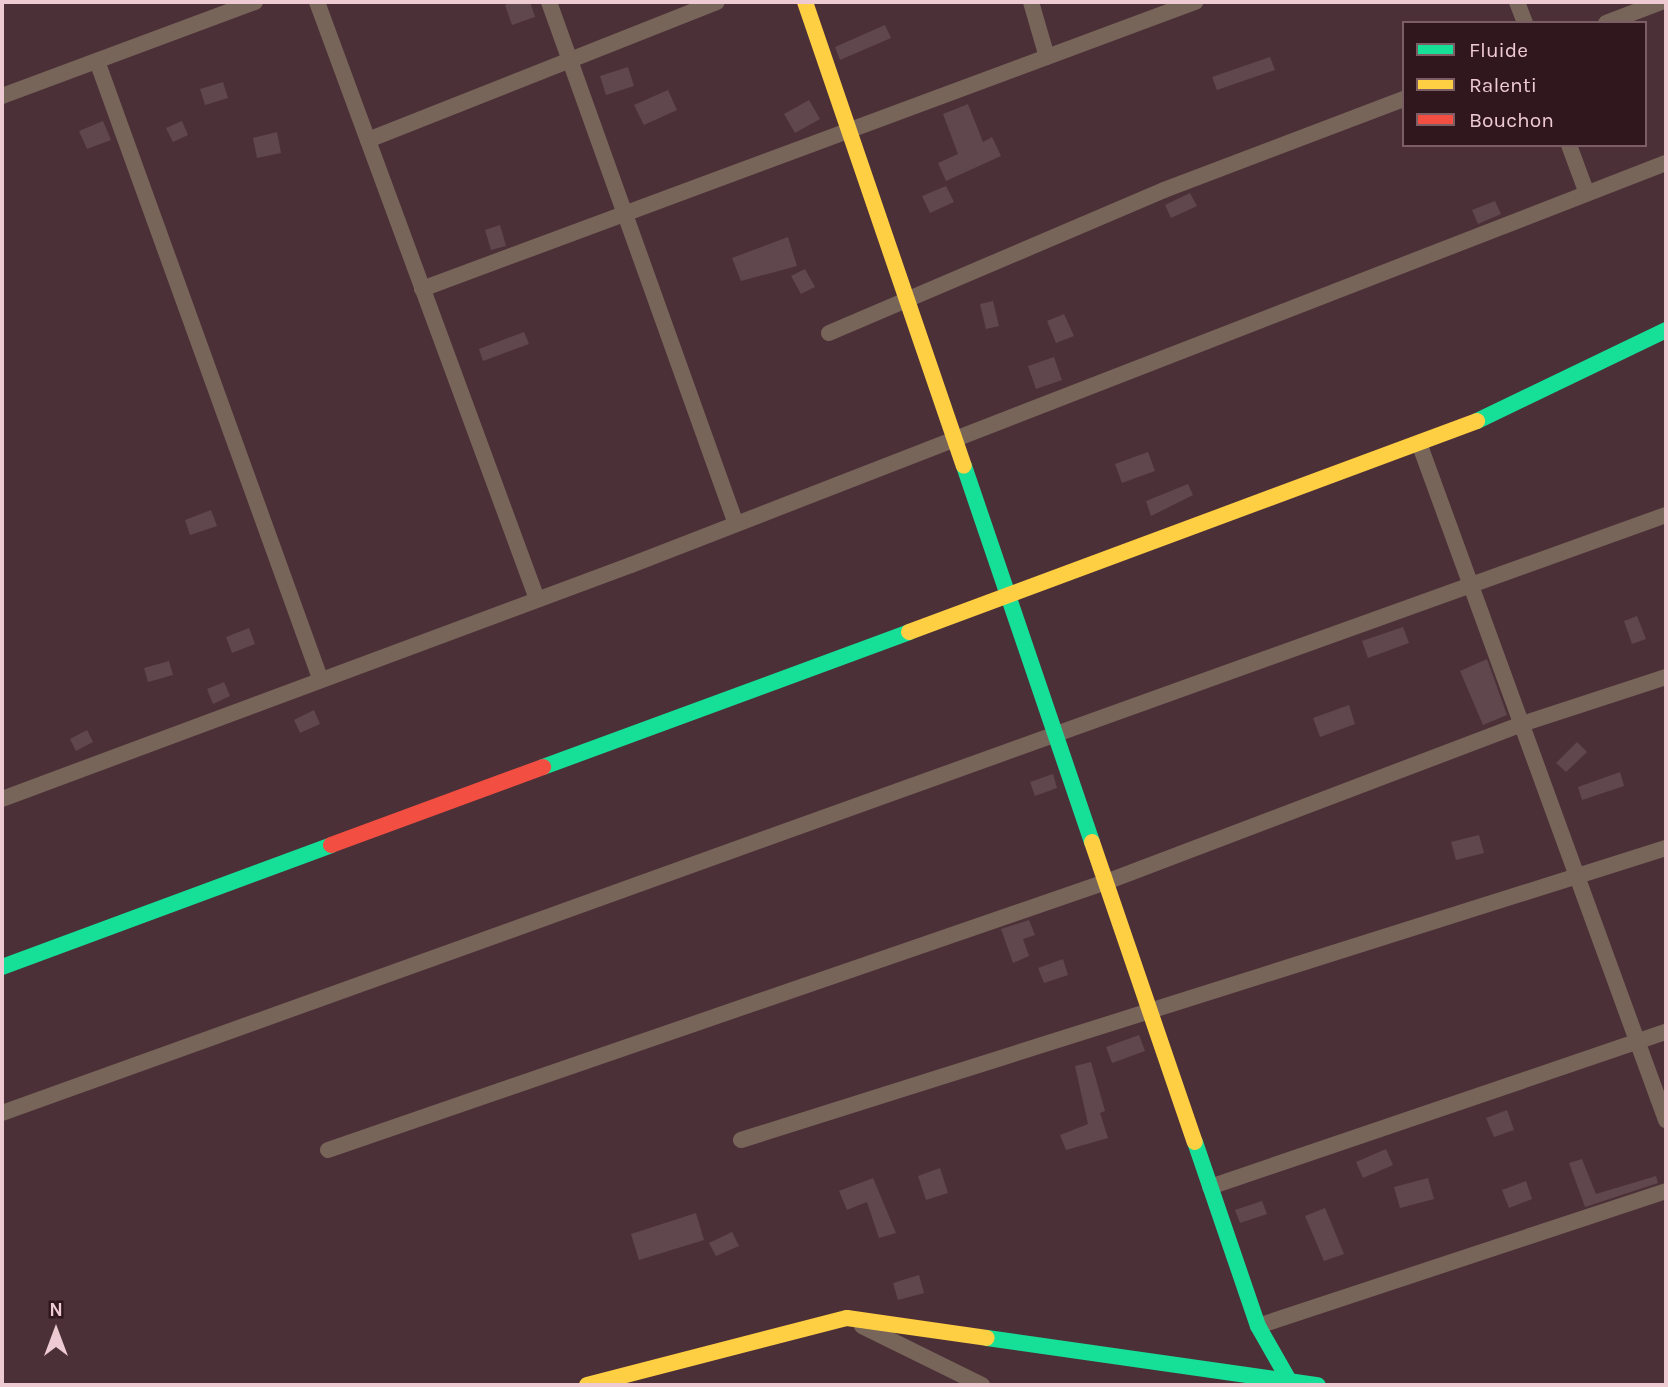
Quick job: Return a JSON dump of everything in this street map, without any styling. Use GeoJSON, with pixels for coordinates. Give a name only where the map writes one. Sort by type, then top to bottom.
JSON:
{"type":"FeatureCollection","features":[{"type":"Feature","properties":{"kind":"street"},"geometry":{"type":"LineString","coordinates":[[2,96],[255,2]]}},
{"type":"Feature","properties":{"kind":"street"},"geometry":{"type":"LineString","coordinates":[[317,2],[537,599]]}},
{"type":"Feature","properties":{"kind":"street"},"geometry":{"type":"LineString","coordinates":[[549,2],[736,524]]}},
{"type":"Feature","properties":{"kind":"street"},"geometry":{"type":"LineString","coordinates":[[368,140],[717,2]]}},
{"type":"Feature","properties":{"kind":"street"},"geometry":{"type":"LineString","coordinates":[[805,2],[1258,1326],[1290,1382]]}},
{"type":"Feature","properties":{"kind":"street"},"geometry":{"type":"LineString","coordinates":[[1031,2],[1047,57]]}},
{"type":"Feature","properties":{"kind":"street"},"geometry":{"type":"LineString","coordinates":[[422,289],[1195,2]]}},
{"type":"Feature","properties":{"kind":"street"},"geometry":{"type":"LineString","coordinates":[[1517,2],[1524,21]]}},
{"type":"Feature","properties":{"kind":"street"},"geometry":{"type":"LineString","coordinates":[[1611,21],[1661,2]]}},
{"type":"Feature","properties":{"kind":"street"},"geometry":{"type":"LineString","coordinates":[[97,61],[320,678]]}},
{"type":"Feature","properties":{"kind":"street"},"geometry":{"type":"LineString","coordinates":[[829,333],[1164,190],[1402,100]]}},
{"type":"Feature","properties":{"kind":"street"},"geometry":{"type":"LineString","coordinates":[[1570,147],[1586,191]]}},
{"type":"Feature","properties":{"kind":"street"},"geometry":{"type":"LineString","coordinates":[[2,799],[736,524],[1586,191],[1666,163]]}},
{"type":"Feature","properties":{"kind":"street"},"geometry":{"type":"LineString","coordinates":[[2,967],[1007,593],[1419,443],[1499,412],[1666,330]]}},
{"type":"Feature","properties":{"kind":"street"},"geometry":{"type":"LineString","coordinates":[[1419,443],[1469,586],[1666,1119]]}},
{"type":"Feature","properties":{"kind":"street"},"geometry":{"type":"LineString","coordinates":[[2,1113],[1666,515]]}},
{"type":"Feature","properties":{"kind":"street"},"geometry":{"type":"LineString","coordinates":[[328,1150],[1106,881],[1522,724],[1666,677]]}},
{"type":"Feature","properties":{"kind":"street"},"geometry":{"type":"LineString","coordinates":[[741,1140],[1666,848]]}},
{"type":"Feature","properties":{"kind":"street"},"geometry":{"type":"LineString","coordinates":[[1210,1187],[1666,1032]]}},
{"type":"Feature","properties":{"kind":"street"},"geometry":{"type":"LineString","coordinates":[[1258,1326],[1666,1191]]}},
{"type":"Feature","properties":{"kind":"street"},"geometry":{"type":"LineString","coordinates":[[847,1318],[982,1385]]}},
{"type":"Feature","properties":{"kind":"street"},"geometry":{"type":"LineString","coordinates":[[587,1385],[847,1318],[1249,1382],[1318,1385]]}},
{"type":"Feature","properties":{"kind":"building"},"geometry":{"type":"Polygon","coordinates":[[[530,2],[535,17],[512,25],[505,5],[530,2]]]}},
{"type":"Feature","properties":{"kind":"building"},"geometry":{"type":"Polygon","coordinates":[[[885,25],[891,38],[840,60],[835,47],[885,25]]]}},
{"type":"Feature","properties":{"kind":"building"},"geometry":{"type":"Polygon","coordinates":[[[1270,57],[1275,70],[1217,90],[1212,77],[1270,57]]]}},
{"type":"Feature","properties":{"kind":"building"},"geometry":{"type":"Polygon","coordinates":[[[628,67],[634,86],[606,95],[600,76],[628,67]]]}},
{"type":"Feature","properties":{"kind":"building"},"geometry":{"type":"Polygon","coordinates":[[[223,82],[228,98],[205,105],[200,89],[223,82]]]}},
{"type":"Feature","properties":{"kind":"building"},"geometry":{"type":"Polygon","coordinates":[[[668,90],[677,110],[644,125],[634,105],[668,90]]]}},
{"type":"Feature","properties":{"kind":"building"},"geometry":{"type":"Polygon","coordinates":[[[809,100],[820,119],[795,133],[784,114],[809,100]]]}},
{"type":"Feature","properties":{"kind":"building"},"geometry":{"type":"Polygon","coordinates":[[[968,104],[983,142],[992,137],[1001,156],[946,181],[938,163],[958,154],[943,114],[968,104]]]}},
{"type":"Feature","properties":{"kind":"building"},"geometry":{"type":"Polygon","coordinates":[[[103,121],[111,140],[87,149],[79,131],[103,121]]]}},
{"type":"Feature","properties":{"kind":"building"},"geometry":{"type":"Polygon","coordinates":[[[182,121],[188,135],[173,142],[166,128],[182,121]]]}},
{"type":"Feature","properties":{"kind":"building"},"geometry":{"type":"Polygon","coordinates":[[[277,132],[281,153],[257,158],[253,138],[277,132]]]}},
{"type":"Feature","properties":{"kind":"building"},"geometry":{"type":"Polygon","coordinates":[[[946,186],[954,202],[930,213],[922,196],[946,186]]]}},
{"type":"Feature","properties":{"kind":"building"},"geometry":{"type":"Polygon","coordinates":[[[1190,193],[1197,206],[1171,218],[1165,205],[1190,193]]]}},
{"type":"Feature","properties":{"kind":"building"},"geometry":{"type":"Polygon","coordinates":[[[1495,201],[1501,214],[1478,224],[1472,210],[1495,201]]]}},
{"type":"Feature","properties":{"kind":"building"},"geometry":{"type":"Polygon","coordinates":[[[500,225],[506,246],[491,250],[485,230],[500,225]]]}},
{"type":"Feature","properties":{"kind":"building"},"geometry":{"type":"Polygon","coordinates":[[[788,237],[797,266],[741,281],[732,258],[788,237]]]}},
{"type":"Feature","properties":{"kind":"building"},"geometry":{"type":"Polygon","coordinates":[[[805,269],[815,287],[801,294],[791,276],[805,269]]]}},
{"type":"Feature","properties":{"kind":"building"},"geometry":{"type":"Polygon","coordinates":[[[993,301],[999,326],[986,329],[980,304],[993,301]]]}},
{"type":"Feature","properties":{"kind":"building"},"geometry":{"type":"Polygon","coordinates":[[[1064,314],[1074,336],[1056,343],[1047,321],[1064,314]]]}},
{"type":"Feature","properties":{"kind":"building"},"geometry":{"type":"Polygon","coordinates":[[[524,332],[529,344],[483,361],[479,349],[524,332]]]}},
{"type":"Feature","properties":{"kind":"building"},"geometry":{"type":"Polygon","coordinates":[[[1054,357],[1062,380],[1036,389],[1028,366],[1054,357]]]}},
{"type":"Feature","properties":{"kind":"building"},"geometry":{"type":"Polygon","coordinates":[[[1148,452],[1155,471],[1122,483],[1115,464],[1148,452]]]}},
{"type":"Feature","properties":{"kind":"building"},"geometry":{"type":"Polygon","coordinates":[[[1188,484],[1193,495],[1151,516],[1146,501],[1188,484]]]}},
{"type":"Feature","properties":{"kind":"building"},"geometry":{"type":"Polygon","coordinates":[[[211,510],[217,526],[190,535],[185,520],[211,510]]]}},
{"type":"Feature","properties":{"kind":"building"},"geometry":{"type":"Polygon","coordinates":[[[1637,616],[1646,639],[1632,644],[1624,621],[1637,616]]]}},
{"type":"Feature","properties":{"kind":"building"},"geometry":{"type":"Polygon","coordinates":[[[1403,627],[1409,643],[1368,658],[1362,641],[1403,627]]]}},
{"type":"Feature","properties":{"kind":"building"},"geometry":{"type":"Polygon","coordinates":[[[249,628],[255,644],[232,653],[226,637],[249,628]]]}},
{"type":"Feature","properties":{"kind":"building"},"geometry":{"type":"Polygon","coordinates":[[[1487,659],[1507,715],[1483,725],[1460,671],[1487,659]]]}},
{"type":"Feature","properties":{"kind":"building"},"geometry":{"type":"Polygon","coordinates":[[[169,661],[173,675],[148,682],[144,668],[169,661]]]}},
{"type":"Feature","properties":{"kind":"building"},"geometry":{"type":"Polygon","coordinates":[[[224,682],[230,696],[213,704],[207,689],[224,682]]]}},
{"type":"Feature","properties":{"kind":"building"},"geometry":{"type":"Polygon","coordinates":[[[1349,705],[1355,724],[1320,737],[1313,718],[1349,705]]]}},
{"type":"Feature","properties":{"kind":"building"},"geometry":{"type":"Polygon","coordinates":[[[314,710],[320,724],[300,733],[294,720],[314,710]]]}},
{"type":"Feature","properties":{"kind":"building"},"geometry":{"type":"Polygon","coordinates":[[[87,730],[93,742],[76,751],[70,739],[87,730]]]}},
{"type":"Feature","properties":{"kind":"building"},"geometry":{"type":"Polygon","coordinates":[[[1577,742],[1587,752],[1566,772],[1556,763],[1577,742]]]}},
{"type":"Feature","properties":{"kind":"building"},"geometry":{"type":"Polygon","coordinates":[[[1620,772],[1624,786],[1582,800],[1578,787],[1620,772]]]}},
{"type":"Feature","properties":{"kind":"building"},"geometry":{"type":"Polygon","coordinates":[[[1053,774],[1057,788],[1035,796],[1030,782],[1053,774]]]}},
{"type":"Feature","properties":{"kind":"building"},"geometry":{"type":"Polygon","coordinates":[[[1479,835],[1484,853],[1456,860],[1451,842],[1479,835]]]}},
{"type":"Feature","properties":{"kind":"building"},"geometry":{"type":"Polygon","coordinates":[[[1029,920],[1035,935],[1023,939],[1029,956],[1013,963],[1001,929],[1029,920]]]}},
{"type":"Feature","properties":{"kind":"building"},"geometry":{"type":"Polygon","coordinates":[[[1063,959],[1068,975],[1044,983],[1038,968],[1063,959]]]}},
{"type":"Feature","properties":{"kind":"building"},"geometry":{"type":"Polygon","coordinates":[[[1139,1035],[1145,1051],[1112,1063],[1106,1047],[1139,1035]]]}},
{"type":"Feature","properties":{"kind":"building"},"geometry":{"type":"Polygon","coordinates":[[[1091,1062],[1105,1111],[1100,1113],[1108,1138],[1066,1150],[1060,1135],[1088,1124],[1075,1066],[1091,1062]]]}},
{"type":"Feature","properties":{"kind":"building"},"geometry":{"type":"Polygon","coordinates":[[[1507,1110],[1514,1130],[1494,1137],[1486,1118],[1507,1110]]]}},
{"type":"Feature","properties":{"kind":"building"},"geometry":{"type":"Polygon","coordinates":[[[1386,1149],[1393,1165],[1363,1178],[1356,1162],[1386,1149]]]}},
{"type":"Feature","properties":{"kind":"building"},"geometry":{"type":"Polygon","coordinates":[[[1582,1159],[1596,1194],[1656,1176],[1658,1183],[1585,1207],[1569,1163],[1582,1159]]]}},
{"type":"Feature","properties":{"kind":"building"},"geometry":{"type":"Polygon","coordinates":[[[940,1168],[948,1193],[926,1200],[918,1176],[940,1168]]]}},
{"type":"Feature","properties":{"kind":"building"},"geometry":{"type":"Polygon","coordinates":[[[873,1178],[896,1233],[879,1238],[867,1202],[847,1210],[839,1191],[873,1178]]]}},
{"type":"Feature","properties":{"kind":"building"},"geometry":{"type":"Polygon","coordinates":[[[1428,1178],[1434,1199],[1400,1208],[1394,1187],[1428,1178]]]}},
{"type":"Feature","properties":{"kind":"building"},"geometry":{"type":"Polygon","coordinates":[[[1526,1181],[1532,1199],[1509,1208],[1502,1190],[1526,1181]]]}},
{"type":"Feature","properties":{"kind":"building"},"geometry":{"type":"Polygon","coordinates":[[[1262,1201],[1267,1214],[1240,1223],[1235,1210],[1262,1201]]]}},
{"type":"Feature","properties":{"kind":"building"},"geometry":{"type":"Polygon","coordinates":[[[1325,1208],[1344,1254],[1324,1261],[1305,1216],[1325,1208]]]}},
{"type":"Feature","properties":{"kind":"building"},"geometry":{"type":"Polygon","coordinates":[[[696,1213],[704,1240],[639,1260],[631,1234],[696,1213]]]}},
{"type":"Feature","properties":{"kind":"building"},"geometry":{"type":"Polygon","coordinates":[[[732,1232],[739,1246],[716,1256],[709,1243],[732,1232]]]}},
{"type":"Feature","properties":{"kind":"building"},"geometry":{"type":"Polygon","coordinates":[[[919,1275],[924,1293],[898,1300],[893,1283],[919,1275]]]}},
{"type":"Feature","properties":{"kind":"traffic: fast"},"geometry":{"type":"LineString","coordinates":[[1477,421],[1666,330]]}},
{"type":"Feature","properties":{"kind":"traffic: fast"},"geometry":{"type":"LineString","coordinates":[[964,466],[1092,842]]}},
{"type":"Feature","properties":{"kind":"traffic: fast"},"geometry":{"type":"LineString","coordinates":[[543,767],[909,632]]}},
{"type":"Feature","properties":{"kind":"traffic: fast"},"geometry":{"type":"LineString","coordinates":[[2,967],[331,845]]}},
{"type":"Feature","properties":{"kind":"traffic: fast"},"geometry":{"type":"LineString","coordinates":[[1195,1142],[1258,1326],[1290,1382]]}},
{"type":"Feature","properties":{"kind":"traffic: fast"},"geometry":{"type":"LineString","coordinates":[[987,1338],[1318,1385]]}},
{"type":"Feature","properties":{"kind":"traffic: slow"},"geometry":{"type":"LineString","coordinates":[[805,2],[964,466]]}},
{"type":"Feature","properties":{"kind":"traffic: slow"},"geometry":{"type":"LineString","coordinates":[[909,632],[1477,421]]}},
{"type":"Feature","properties":{"kind":"traffic: slow"},"geometry":{"type":"LineString","coordinates":[[1092,842],[1195,1142]]}},
{"type":"Feature","properties":{"kind":"traffic: slow"},"geometry":{"type":"LineString","coordinates":[[587,1385],[847,1318],[987,1338]]}},
{"type":"Feature","properties":{"kind":"traffic: jam"},"geometry":{"type":"LineString","coordinates":[[331,845],[543,767]]}}]}
